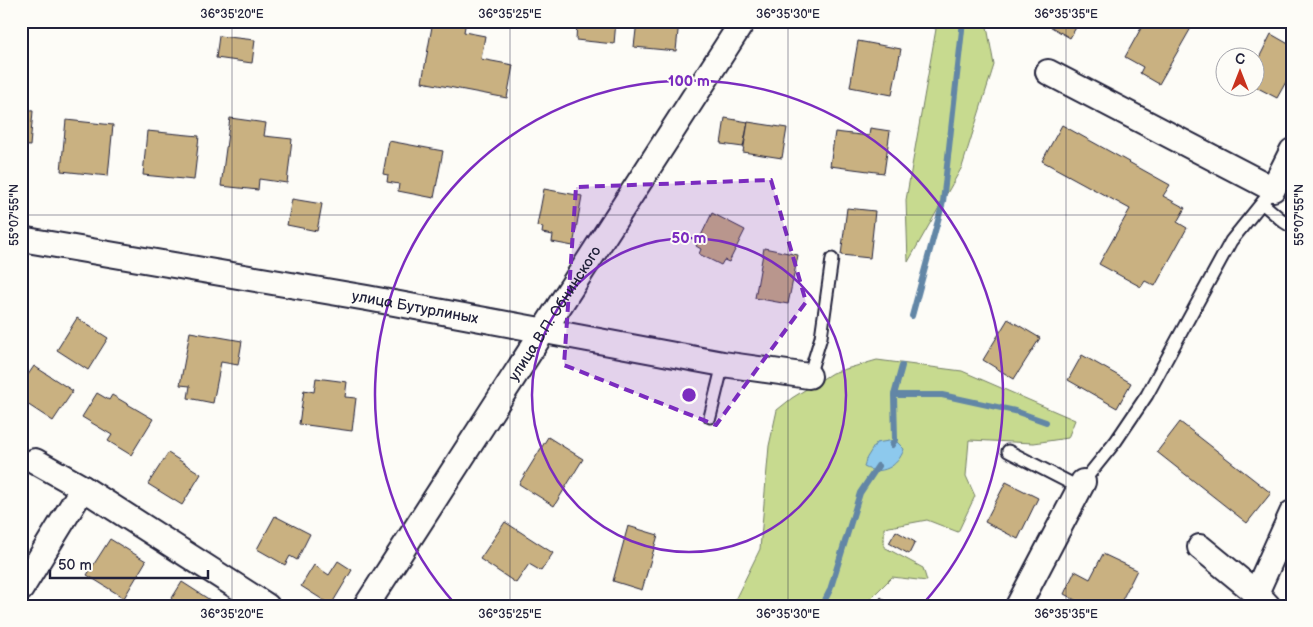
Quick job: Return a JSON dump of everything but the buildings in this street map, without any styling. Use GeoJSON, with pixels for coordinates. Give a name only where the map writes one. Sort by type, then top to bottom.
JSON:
{"type":"FeatureCollection","features":[{"type":"Feature","properties":{"kind":"street","name":"улица В.П. Обнинского"},"geometry":{"type":"LineString","coordinates":[[366,606],[743,21]]}},
{"type":"Feature","properties":{"kind":"street"},"geometry":{"type":"LineString","coordinates":[[1048,72],[1268,196],[1292,152]]}},
{"type":"Feature","properties":{"kind":"street","name":"улица Бутурлиных"},"geometry":{"type":"LineString","coordinates":[[21,239],[357,297],[723,364],[809,376]]}},
{"type":"Feature","properties":{"kind":"street"},"geometry":{"type":"LineString","coordinates":[[31,459],[83,488],[267,606]]}},
{"type":"Feature","properties":{"kind":"street"},"geometry":{"type":"LineString","coordinates":[[1018,606],[1082,485]]}},
{"type":"Feature","properties":{"kind":"street"},"geometry":{"type":"LineString","coordinates":[[21,589],[83,488]]}},
{"type":"Feature","properties":{"kind":"street"},"geometry":{"type":"LineString","coordinates":[[1200,547],[1262,599],[1292,513]]}},
{"type":"Feature","properties":{"kind":"lane"},"geometry":{"type":"LineString","coordinates":[[1008,450],[1082,485],[1116,441],[1146,395],[1232,241],[1268,196],[1284,222],[1292,227]]}},
{"type":"Feature","properties":{"kind":"lane"},"geometry":{"type":"LineString","coordinates":[[809,376],[821,337],[832,259]]}},
{"type":"Feature","properties":{"kind":"lane"},"geometry":{"type":"LineString","coordinates":[[710,417],[723,364]]}},
{"type":"Feature","properties":{"kind":"highlighted area"},"geometry":{"type":"Polygon","coordinates":[[[771,180],[806,302],[716,425],[564,365],[576,187],[771,180]]]}},
{"type":"Feature","properties":{"kind":"green space"},"geometry":{"type":"Polygon","coordinates":[[[922,21],[986,21],[994,65],[962,167],[908,262],[906,200],[936,29],[922,21]]]}},
{"type":"Feature","properties":{"kind":"green space"},"geometry":{"type":"Polygon","coordinates":[[[877,360],[962,371],[1075,420],[1068,438],[1034,443],[969,440],[966,476],[975,496],[958,532],[927,520],[884,528],[884,547],[923,568],[927,581],[892,577],[867,602],[867,606],[732,606],[760,549],[769,446],[777,410],[792,398],[832,373],[877,360]]]}},
{"type":"Feature","properties":{"kind":"water"},"geometry":{"type":"Polygon","coordinates":[[[895,440],[904,449],[898,461],[883,470],[870,470],[864,467],[866,459],[876,443],[895,440]]]}},
{"type":"Feature","properties":{"kind":"waterway"},"geometry":{"type":"LineString","coordinates":[[912,316],[943,202],[963,21]]}},
{"type":"Feature","properties":{"kind":"waterway"},"geometry":{"type":"LineString","coordinates":[[892,445],[895,440],[894,395],[902,366]]}},
{"type":"Feature","properties":{"kind":"waterway"},"geometry":{"type":"LineString","coordinates":[[894,395],[942,395],[1015,411],[1046,422]]}},
{"type":"Feature","properties":{"kind":"waterway"},"geometry":{"type":"LineString","coordinates":[[822,606],[830,590],[860,493],[878,466]]}}]}
